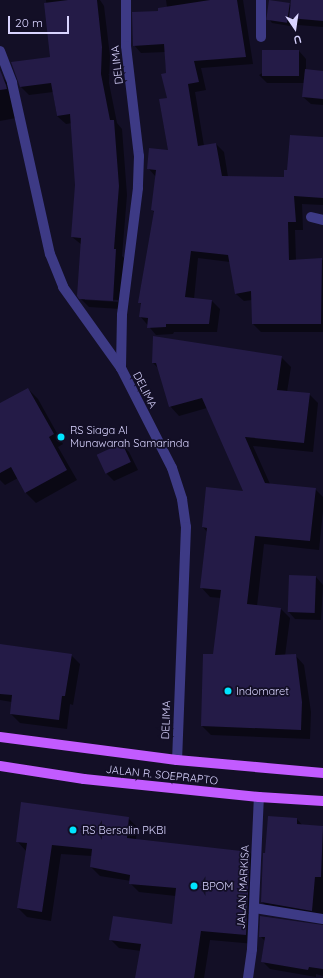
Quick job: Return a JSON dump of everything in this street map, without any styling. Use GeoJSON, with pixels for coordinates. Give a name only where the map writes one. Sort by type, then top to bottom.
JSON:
{"type":"FeatureCollection","features":[{"type":"Feature","properties":{"kind":"main road","name":"JALAN R. SOEPRAPTO"},"geometry":{"type":"LineString","coordinates":[[0,738],[177,760],[323,773]]}},
{"type":"Feature","properties":{"kind":"main road","name":"JALAN R. SOEPRAPTO"},"geometry":{"type":"LineString","coordinates":[[0,766],[84,778],[259,797],[323,801]]}},
{"type":"Feature","properties":{"kind":"street","name":"DELIMA"},"geometry":{"type":"LineString","coordinates":[[126,0],[126,46],[139,156],[138,188],[122,315],[121,368],[172,468],[182,499],[186,527],[177,760]]}},
{"type":"Feature","properties":{"kind":"street"},"geometry":{"type":"LineString","coordinates":[[261,0],[261,37]]}},
{"type":"Feature","properties":{"kind":"street"},"geometry":{"type":"LineString","coordinates":[[0,52],[12,83],[53,261],[63,287],[121,368]]}},
{"type":"Feature","properties":{"kind":"street"},"geometry":{"type":"LineString","coordinates":[[311,217],[323,220]]}},
{"type":"Feature","properties":{"kind":"street","name":"JALAN MARKISA"},"geometry":{"type":"LineString","coordinates":[[248,978],[254,908],[259,797]]}},
{"type":"Feature","properties":{"kind":"street"},"geometry":{"type":"LineString","coordinates":[[254,908],[323,919]]}},
{"type":"Feature","properties":{"kind":"building"},"geometry":{"type":"Polygon","coordinates":[[[68,0],[97,0],[102,47],[101,74],[110,120],[114,120],[119,186],[114,249],[116,249],[113,301],[79,299],[77,296],[81,238],[71,237],[75,185],[70,114],[57,116],[51,83],[20,87],[11,62],[50,57],[44,3],[68,0]]]}},
{"type":"Feature","properties":{"kind":"building"},"geometry":{"type":"Polygon","coordinates":[[[210,0],[237,0],[246,57],[194,61],[199,82],[188,84],[198,146],[216,143],[222,176],[284,177],[284,170],[287,170],[290,135],[323,137],[323,198],[294,196],[296,222],[288,222],[289,260],[322,258],[321,324],[252,324],[251,291],[235,294],[228,255],[191,251],[185,297],[212,300],[209,324],[166,324],[166,327],[147,328],[148,318],[139,317],[141,303],[138,303],[154,211],[151,210],[156,170],[147,169],[149,148],[168,150],[159,99],[167,98],[161,74],[166,73],[164,44],[133,46],[132,12],[158,11],[158,8],[210,0]]]}},
{"type":"Feature","properties":{"kind":"building"},"geometry":{"type":"Polygon","coordinates":[[[269,0],[290,3],[287,23],[266,20],[269,0]]]}},
{"type":"Feature","properties":{"kind":"building"},"geometry":{"type":"Polygon","coordinates":[[[291,0],[323,0],[323,21],[289,18],[291,0]]]}},
{"type":"Feature","properties":{"kind":"building"},"geometry":{"type":"Polygon","coordinates":[[[262,50],[299,50],[299,76],[262,76],[262,50]]]}},
{"type":"Feature","properties":{"kind":"building"},"geometry":{"type":"Polygon","coordinates":[[[305,69],[323,71],[323,99],[302,97],[305,69]]]}},
{"type":"Feature","properties":{"kind":"building"},"geometry":{"type":"Polygon","coordinates":[[[0,70],[6,85],[7,89],[0,90],[0,70]]]}},
{"type":"Feature","properties":{"kind":"building"},"geometry":{"type":"Polygon","coordinates":[[[153,336],[282,356],[277,390],[310,393],[304,443],[245,437],[265,483],[316,488],[310,541],[255,536],[247,604],[281,608],[275,655],[296,654],[302,702],[301,730],[201,726],[203,654],[213,654],[221,590],[200,588],[207,528],[202,527],[206,487],[243,491],[202,398],[169,407],[156,363],[152,363],[153,336]]]}},
{"type":"Feature","properties":{"kind":"building"},"geometry":{"type":"Polygon","coordinates":[[[28,388],[54,434],[49,437],[67,470],[25,493],[11,467],[0,473],[0,403],[28,388]]]}},
{"type":"Feature","properties":{"kind":"building"},"geometry":{"type":"Polygon","coordinates":[[[122,443],[131,462],[105,474],[97,455],[122,443]]]}},
{"type":"Feature","properties":{"kind":"building"},"geometry":{"type":"Polygon","coordinates":[[[289,575],[316,576],[315,613],[288,612],[289,575]]]}},
{"type":"Feature","properties":{"kind":"building"},"geometry":{"type":"Polygon","coordinates":[[[0,644],[72,654],[65,696],[62,696],[59,720],[10,714],[12,695],[0,694],[0,644]]]}},
{"type":"Feature","properties":{"kind":"building"},"geometry":{"type":"Polygon","coordinates":[[[21,802],[129,817],[127,838],[250,852],[246,935],[201,931],[194,978],[135,978],[141,944],[109,940],[113,916],[172,924],[176,888],[129,884],[130,875],[90,867],[92,849],[52,845],[42,912],[17,908],[27,843],[16,842],[21,802]]]}},
{"type":"Feature","properties":{"kind":"building"},"geometry":{"type":"Polygon","coordinates":[[[268,816],[297,818],[297,824],[323,826],[321,877],[315,877],[312,911],[261,902],[263,853],[265,853],[268,816]]]}},
{"type":"Feature","properties":{"kind":"building"},"geometry":{"type":"Polygon","coordinates":[[[260,916],[323,925],[323,969],[309,967],[308,970],[261,962],[265,937],[259,937],[260,916]]]}},
{"type":"Feature","properties":{"kind":"place","name":"RS Siaga Al Munawarah Samarinda"},"geometry":{"type":"Point","coordinates":[61,437]}},
{"type":"Feature","properties":{"kind":"place","name":"Indomaret"},"geometry":{"type":"Point","coordinates":[228,691]}},
{"type":"Feature","properties":{"kind":"place","name":"RS Bersalin PKBI"},"geometry":{"type":"Point","coordinates":[73,830]}},
{"type":"Feature","properties":{"kind":"place","name":"BPOM"},"geometry":{"type":"Point","coordinates":[194,886]}}]}
